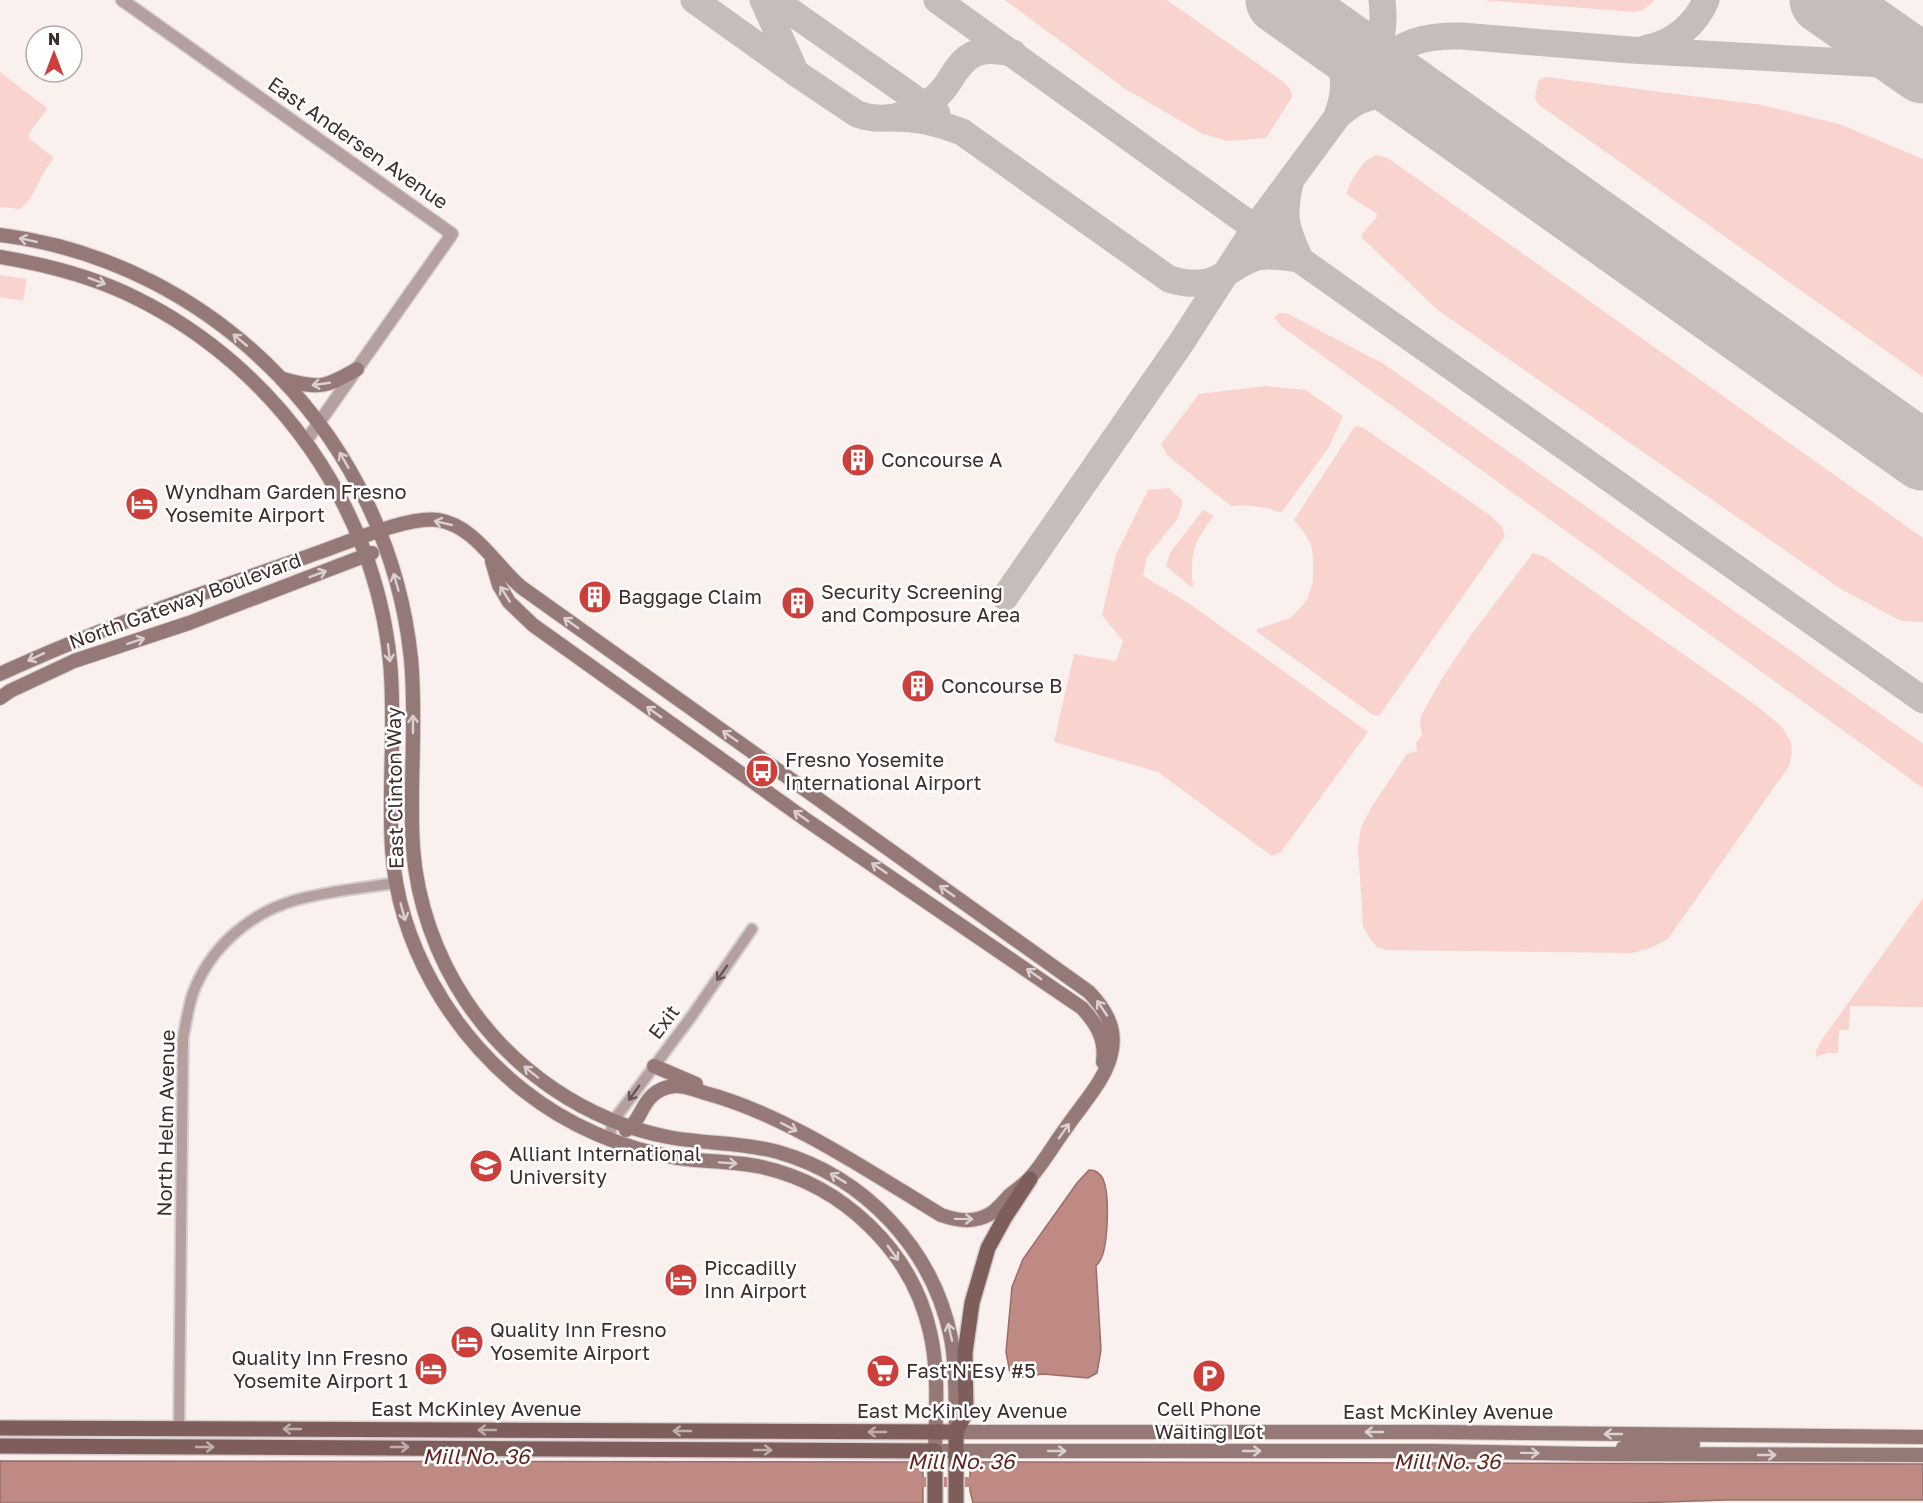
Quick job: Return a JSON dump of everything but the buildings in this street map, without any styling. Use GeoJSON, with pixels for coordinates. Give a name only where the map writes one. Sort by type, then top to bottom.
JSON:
{"type":"FeatureCollection","features":[{"type":"Feature","properties":{"kind":"main road","name":"East Clinton Way"},"geometry":{"type":"LineString","coordinates":[[0,235],[79,252],[116,265],[192,304],[228,330],[283,379],[319,423],[357,482],[386,549],[401,601],[411,664],[413,844],[417,877],[433,936],[461,994],[511,1055],[564,1096],[632,1127],[679,1139],[752,1146],[797,1158],[855,1189],[885,1214],[911,1245],[922,1263],[947,1320],[954,1361],[956,1432]]}},
{"type":"Feature","properties":{"kind":"main road"},"geometry":{"type":"LineString","coordinates":[[39,264],[58,256],[69,257],[152,282]]}},
{"type":"Feature","properties":{"kind":"main road","name":"East Clinton Way"},"geometry":{"type":"LineString","coordinates":[[0,257],[66,271],[139,299],[183,325],[219,351],[254,381],[282,410],[306,441],[339,494],[366,556],[380,603],[390,662],[392,845],[396,883],[406,923],[424,966],[444,1003],[467,1034],[499,1069],[532,1096],[572,1122],[644,1151],[749,1165],[776,1171],[812,1185],[861,1218],[888,1245],[899,1260],[918,1295],[925,1314],[935,1361],[935,1451]]}},
{"type":"Feature","properties":{"kind":"main road"},"geometry":{"type":"LineString","coordinates":[[283,379],[308,386],[317,386],[335,382],[357,369]]}},
{"type":"Feature","properties":{"kind":"main road","name":"North Gateway Boulevard"},"geometry":{"type":"LineString","coordinates":[[0,674],[73,641],[150,611],[359,538],[416,520],[438,520],[457,526],[475,538],[507,575],[521,587],[1089,992],[1110,1022],[1113,1036],[1111,1056],[1099,1082],[1030,1179],[989,1214],[972,1220],[952,1219],[941,1215],[808,1137],[722,1096]]}},
{"type":"Feature","properties":{"kind":"main road","name":"North Gateway Boulevard"},"geometry":{"type":"LineString","coordinates":[[0,698],[10,691],[80,659],[189,623],[386,549]]}},
{"type":"Feature","properties":{"kind":"main road"},"geometry":{"type":"LineString","coordinates":[[490,555],[499,585],[509,602],[533,625],[1082,1008],[1093,1020],[1100,1032],[1103,1044],[1103,1062],[1099,1082]]}},
{"type":"Feature","properties":{"kind":"main road"},"geometry":{"type":"LineString","coordinates":[[850,848],[863,831]]}},
{"type":"Feature","properties":{"kind":"main road"},"geometry":{"type":"LineString","coordinates":[[396,883],[410,893],[427,945],[441,974],[461,994]]}},
{"type":"Feature","properties":{"kind":"main road"},"geometry":{"type":"LineString","coordinates":[[654,1066],[722,1096]]}},
{"type":"Feature","properties":{"kind":"main road"},"geometry":{"type":"LineString","coordinates":[[609,1138],[632,1127],[647,1101],[664,1088],[686,1086],[722,1096]]}},
{"type":"Feature","properties":{"kind":"main road"},"geometry":{"type":"LineString","coordinates":[[956,1498],[956,1432],[966,1412],[967,1330],[979,1274],[988,1248],[1030,1179]]}},
{"type":"Feature","properties":{"kind":"main road","name":"East McKinley Avenue"},"geometry":{"type":"LineString","coordinates":[[0,1428],[1432,1432],[1923,1437]]}},
{"type":"Feature","properties":{"kind":"main road"},"geometry":{"type":"LineString","coordinates":[[54,1446],[104,1438],[170,1438],[179,1429]]}},
{"type":"Feature","properties":{"kind":"main road"},"geometry":{"type":"LineString","coordinates":[[510,1448],[560,1440],[648,1438],[658,1430]]}},
{"type":"Feature","properties":{"kind":"main road"},"geometry":{"type":"LineString","coordinates":[[1591,1454],[1644,1444],[1703,1443],[1712,1440],[1715,1435]]}},
{"type":"Feature","properties":{"kind":"main road"},"geometry":{"type":"LineString","coordinates":[[1731,1455],[1735,1445],[1744,1443],[1819,1443],[1883,1435]]}},
{"type":"Feature","properties":{"kind":"main road","name":"East McKinley Avenue"},"geometry":{"type":"LineString","coordinates":[[0,1446],[1923,1455]]}},
{"type":"Feature","properties":{"kind":"main road"},"geometry":{"type":"LineString","coordinates":[[935,1451],[935,1499]]}},
{"type":"Feature","properties":{"kind":"street","name":"East Andersen Avenue"},"geometry":{"type":"LineString","coordinates":[[122,0],[452,234],[306,441]]}},
{"type":"Feature","properties":{"kind":"street"},"geometry":{"type":"LineString","coordinates":[[73,641],[80,659]]}},
{"type":"Feature","properties":{"kind":"street","name":"North Helm Avenue"},"geometry":{"type":"LineString","coordinates":[[179,1429],[183,1050],[187,1017],[194,992],[213,955],[241,928],[265,913],[311,896],[396,883]]}},
{"type":"Feature","properties":{"kind":"street","name":"Exit"},"geometry":{"type":"LineString","coordinates":[[609,1138],[614,1120],[691,1017],[752,929]]}},
{"type":"Feature","properties":{"kind":"shaded area"},"geometry":{"type":"Polygon","coordinates":[[[1005,0],[1167,0],[1285,83],[1292,97],[1266,138],[1228,141],[1203,134],[1124,88],[1005,0]]]}},
{"type":"Feature","properties":{"kind":"shaded area"},"geometry":{"type":"Polygon","coordinates":[[[1482,0],[1655,0],[1643,10],[1634,12],[1482,0]]]}},
{"type":"Feature","properties":{"kind":"shaded area"},"geometry":{"type":"Polygon","coordinates":[[[0,72],[47,108],[29,133],[29,138],[53,157],[52,161],[30,198],[20,209],[0,207],[0,72]]]}},
{"type":"Feature","properties":{"kind":"shaded area"},"geometry":{"type":"Polygon","coordinates":[[[1546,77],[1762,105],[1839,124],[1923,159],[1923,377],[1538,104],[1535,98],[1538,81],[1546,77]]]}},
{"type":"Feature","properties":{"kind":"shaded area"},"geometry":{"type":"Polygon","coordinates":[[[1376,155],[1388,158],[1923,538],[1923,622],[1901,621],[1841,589],[1439,311],[1362,238],[1362,234],[1377,214],[1346,194],[1361,166],[1376,155]]]}},
{"type":"Feature","properties":{"kind":"shaded area"},"geometry":{"type":"Polygon","coordinates":[[[0,275],[27,279],[23,301],[0,297],[0,275]]]}},
{"type":"Feature","properties":{"kind":"shaded area"},"geometry":{"type":"Polygon","coordinates":[[[1280,313],[1288,314],[1384,364],[1923,744],[1923,788],[1281,326],[1274,317],[1280,313]]]}},
{"type":"Feature","properties":{"kind":"shaded area"},"geometry":{"type":"Polygon","coordinates":[[[1265,386],[1305,390],[1343,416],[1329,447],[1281,513],[1268,508],[1231,506],[1168,456],[1161,444],[1199,394],[1265,386]]]}},
{"type":"Feature","properties":{"kind":"shaded area"},"geometry":{"type":"Polygon","coordinates":[[[1355,426],[1362,427],[1491,516],[1502,527],[1505,536],[1379,716],[1373,715],[1257,632],[1257,629],[1291,618],[1307,600],[1313,581],[1311,544],[1294,520],[1355,426]]]}},
{"type":"Feature","properties":{"kind":"shaded area"},"geometry":{"type":"Polygon","coordinates":[[[1169,488],[1183,501],[1178,518],[1147,557],[1143,576],[1190,604],[1368,732],[1281,852],[1272,856],[1158,772],[1054,742],[1074,654],[1116,661],[1123,641],[1102,615],[1116,555],[1148,490],[1169,488]]]}},
{"type":"Feature","properties":{"kind":"shaded area"},"geometry":{"type":"Polygon","coordinates":[[[1203,510],[1214,516],[1201,533],[1194,549],[1193,587],[1191,587],[1166,566],[1170,553],[1203,510]]]}},
{"type":"Feature","properties":{"kind":"shaded area"},"geometry":{"type":"Polygon","coordinates":[[[1533,553],[1545,557],[1757,706],[1782,727],[1791,742],[1792,752],[1789,766],[1668,939],[1650,948],[1633,953],[1387,950],[1377,947],[1363,926],[1358,847],[1361,827],[1407,754],[1417,751],[1416,743],[1422,735],[1421,716],[1441,680],[1468,639],[1533,553]]]}},
{"type":"Feature","properties":{"kind":"shaded area"},"geometry":{"type":"Polygon","coordinates":[[[1923,898],[1923,1007],[1850,1006],[1849,1030],[1839,1030],[1838,1053],[1826,1053],[1816,1057],[1821,1041],[1923,898]]]}},
{"type":"Feature","properties":{"kind":"shaded area"},"geometry":{"type":"Polygon","coordinates":[[[1089,1170],[1101,1175],[1107,1196],[1107,1231],[1101,1259],[1096,1266],[1101,1350],[1097,1373],[1088,1378],[1043,1374],[1022,1377],[1010,1373],[1006,1352],[1012,1287],[1023,1259],[1077,1183],[1089,1170]]]}},
{"type":"Feature","properties":{"kind":"shaded area"},"geometry":{"type":"Polygon","coordinates":[[[0,1461],[911,1462],[923,1471],[923,1503],[0,1503],[0,1461]]]}},
{"type":"Feature","properties":{"kind":"shaded area"},"geometry":{"type":"Polygon","coordinates":[[[979,1462],[1923,1464],[1923,1500],[1726,1500],[1634,1503],[973,1503],[970,1491],[970,1471],[979,1462]]]}},
{"type":"Feature","properties":{"kind":"waterway","name":"Mill No. 36"},"geometry":{"type":"LineString","coordinates":[[909,1482],[984,1482]]}},
{"type":"Feature","properties":{"kind":"taxiway"},"geometry":{"type":"LineString","coordinates":[[694,0],[857,114],[869,117],[893,117],[917,110],[927,104],[945,87],[963,61],[972,55],[987,51],[1013,53]]}},
{"type":"Feature","properties":{"kind":"taxiway"},"geometry":{"type":"LineString","coordinates":[[763,0],[796,73]]}},
{"type":"Feature","properties":{"kind":"taxiway"},"geometry":{"type":"LineString","coordinates":[[774,0],[937,114]]}},
{"type":"Feature","properties":{"kind":"taxiway"},"geometry":{"type":"LineString","coordinates":[[937,0],[1255,228],[1923,700]]}},
{"type":"Feature","properties":{"kind":"taxiway"},"geometry":{"type":"LineString","coordinates":[[1374,67],[1382,34],[1382,0]]}},
{"type":"Feature","properties":{"kind":"taxiway"},"geometry":{"type":"LineString","coordinates":[[1647,48],[1666,42],[1682,32],[1690,25],[1706,0]]}},
{"type":"Feature","properties":{"kind":"taxiway"},"geometry":{"type":"LineString","coordinates":[[1300,14],[1325,36],[1336,52],[1343,78],[1343,95],[1338,113]]}},
{"type":"Feature","properties":{"kind":"taxiway"},"geometry":{"type":"LineString","coordinates":[[1005,597],[1181,343],[1255,228],[1374,67],[1395,51],[1425,39],[1461,36],[1631,50],[1919,66]]}},
{"type":"Feature","properties":{"kind":"taxiway"},"geometry":{"type":"LineString","coordinates":[[1344,111],[1367,98],[1385,95],[1403,96],[1417,100],[1455,124]]}},
{"type":"Feature","properties":{"kind":"taxiway"},"geometry":{"type":"LineString","coordinates":[[890,118],[927,121],[962,132],[1169,279],[1201,283],[1214,280],[1257,257],[1299,259]]}},
{"type":"Feature","properties":{"kind":"taxiway"},"geometry":{"type":"LineString","coordinates":[[1290,183],[1286,205],[1287,222],[1291,239],[1300,259]]}},
{"type":"Feature","properties":{"kind":"runway"},"geometry":{"type":"LineString","coordinates":[[1280,0],[1923,456]]}},
{"type":"Feature","properties":{"kind":"runway"},"geometry":{"type":"LineString","coordinates":[[1824,0],[1923,69]]}},
{"type":"Feature","properties":{"kind":"place","name":"Concourse A"},"geometry":{"type":"Point","coordinates":[858,460]}},
{"type":"Feature","properties":{"kind":"place","name":"Wyndham Garden Fresno Yosemite Airport"},"geometry":{"type":"Point","coordinates":[142,504]}},
{"type":"Feature","properties":{"kind":"place","name":"Baggage Claim"},"geometry":{"type":"Point","coordinates":[595,597]}},
{"type":"Feature","properties":{"kind":"place","name":"Security Screening and Composure Area"},"geometry":{"type":"Point","coordinates":[798,603]}},
{"type":"Feature","properties":{"kind":"place","name":"Concourse B"},"geometry":{"type":"Point","coordinates":[918,686]}},
{"type":"Feature","properties":{"kind":"place","name":"Fresno Yosemite International Airport"},"geometry":{"type":"Point","coordinates":[762,771]}},
{"type":"Feature","properties":{"kind":"place","name":"Alliant International University"},"geometry":{"type":"Point","coordinates":[486,1166]}},
{"type":"Feature","properties":{"kind":"place","name":"Piccadilly Inn Airport"},"geometry":{"type":"Point","coordinates":[681,1280]}},
{"type":"Feature","properties":{"kind":"place","name":"Quality Inn Fresno Yosemite Airport"},"geometry":{"type":"Point","coordinates":[467,1342]}},
{"type":"Feature","properties":{"kind":"place","name":"Quality Inn Fresno Yosemite Airport 1"},"geometry":{"type":"Point","coordinates":[431,1369]}},
{"type":"Feature","properties":{"kind":"place","name":"Fast'N'Esy #5"},"geometry":{"type":"Point","coordinates":[883,1371]}},
{"type":"Feature","properties":{"kind":"place","name":"Cell Phone Waiting Lot"},"geometry":{"type":"Point","coordinates":[1209,1376]}}]}
